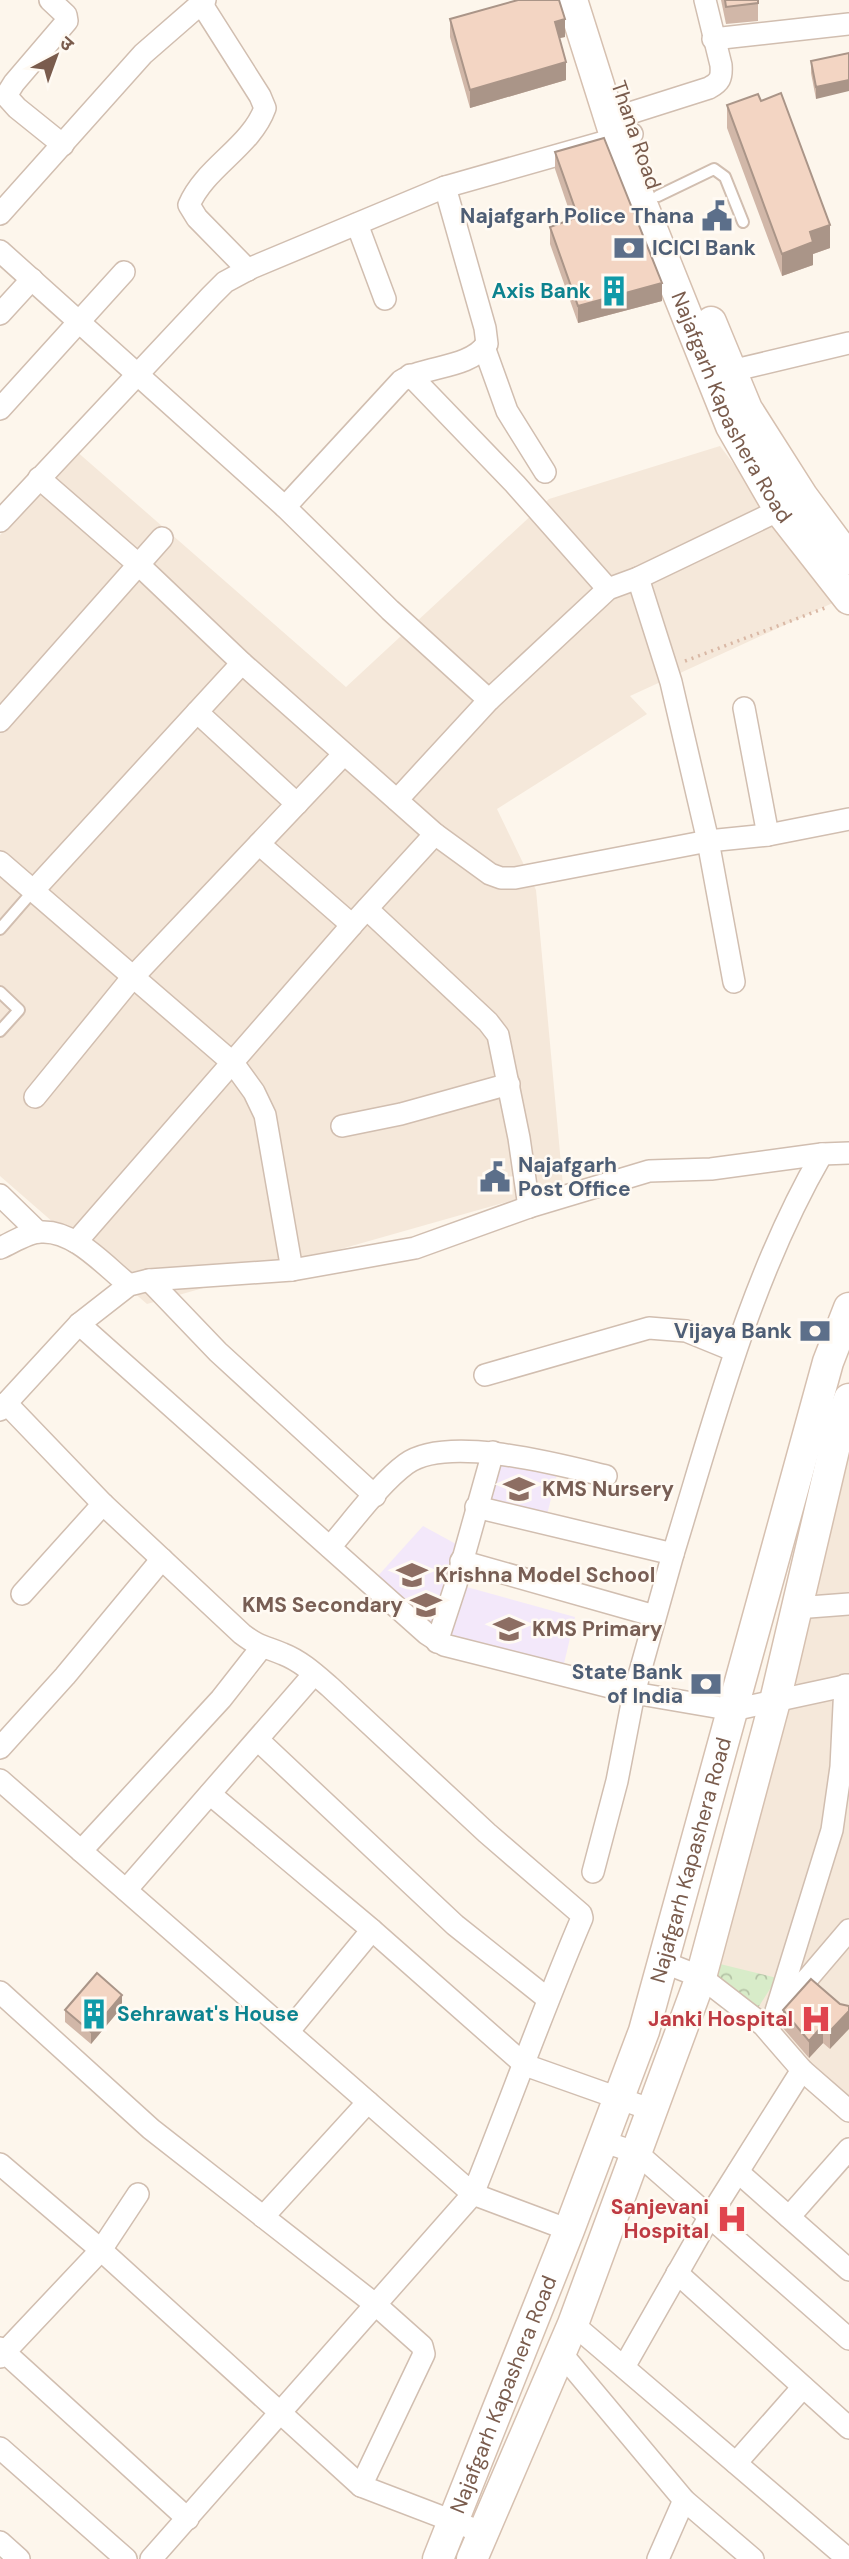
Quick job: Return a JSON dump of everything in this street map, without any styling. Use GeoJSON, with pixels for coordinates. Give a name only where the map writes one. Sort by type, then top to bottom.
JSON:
{"type":"FeatureCollection","features":[{"type":"Feature","properties":{"kind":"main road","name":"Najafgarh Kapashera Road"},"geometry":{"type":"LineString","coordinates":[[572,0],[625,129],[731,426],[791,504],[849,599]]}},
{"type":"Feature","properties":{"kind":"main road","name":"Thana Road"},"geometry":{"type":"LineString","coordinates":[[592,0],[625,129],[658,196],[747,410],[791,504],[849,559]]}},
{"type":"Feature","properties":{"kind":"main road","name":"Najafgarh Kapashera Road"},"geometry":{"type":"LineString","coordinates":[[438,2559],[569,2230],[644,2031],[828,1362],[849,1308]]}},
{"type":"Feature","properties":{"kind":"main road","name":"Najafgarh Kapashera Road"},"geometry":{"type":"LineString","coordinates":[[478,2546],[573,2324],[701,1977],[775,1701],[841,1420],[849,1399]]}},
{"type":"Feature","properties":{"kind":"street"},"geometry":{"type":"LineString","coordinates":[[50,0],[66,15],[67,21],[14,83],[8,99],[63,145]]}},
{"type":"Feature","properties":{"kind":"street"},"geometry":{"type":"LineString","coordinates":[[0,521],[137,372],[218,289],[248,270],[445,187],[625,129],[719,83],[722,76],[705,0]]}},
{"type":"Feature","properties":{"kind":"street"},"geometry":{"type":"LineString","coordinates":[[0,214],[143,54],[203,1],[265,108],[256,125],[199,188],[189,205],[197,218],[248,270]]}},
{"type":"Feature","properties":{"kind":"street"},"geometry":{"type":"LineString","coordinates":[[713,39],[849,24]]}},
{"type":"Feature","properties":{"kind":"street"},"geometry":{"type":"LineString","coordinates":[[285,507],[393,388],[410,375],[473,356],[487,344],[485,328],[445,187]]}},
{"type":"Feature","properties":{"kind":"street"},"geometry":{"type":"LineString","coordinates":[[357,224],[385,299]]}},
{"type":"Feature","properties":{"kind":"street"},"geometry":{"type":"LineString","coordinates":[[0,251],[285,507],[390,610],[489,700]]}},
{"type":"Feature","properties":{"kind":"street"},"geometry":{"type":"LineString","coordinates":[[4,395],[80,321],[124,272]]}},
{"type":"Feature","properties":{"kind":"street"},"geometry":{"type":"LineString","coordinates":[[0,314],[32,279]]}},
{"type":"Feature","properties":{"kind":"street"},"geometry":{"type":"LineString","coordinates":[[732,371],[849,344]]}},
{"type":"Feature","properties":{"kind":"street"},"geometry":{"type":"LineString","coordinates":[[484,347],[507,411],[545,472]]}},
{"type":"Feature","properties":{"kind":"street"},"geometry":{"type":"LineString","coordinates":[[410,375],[515,484],[608,589]]}},
{"type":"Feature","properties":{"kind":"street"},"geometry":{"type":"LineString","coordinates":[[39,478],[139,565],[242,663],[344,754],[435,834],[489,874],[501,878],[515,878],[709,841],[768,835],[849,819]]}},
{"type":"Feature","properties":{"kind":"street"},"geometry":{"type":"LineString","coordinates":[[397,800],[489,700],[608,589],[638,578],[791,504]]}},
{"type":"Feature","properties":{"kind":"street"},"geometry":{"type":"LineString","coordinates":[[0,721],[162,538]]}},
{"type":"Feature","properties":{"kind":"street"},"geometry":{"type":"LineString","coordinates":[[638,578],[667,668],[709,841],[734,982]]}},
{"type":"Feature","properties":{"kind":"street"},"geometry":{"type":"LineString","coordinates":[[33,891],[242,663]]}},
{"type":"Feature","properties":{"kind":"street"},"geometry":{"type":"LineString","coordinates":[[744,708],[768,835]]}},
{"type":"Feature","properties":{"kind":"street"},"geometry":{"type":"LineString","coordinates":[[197,712],[297,804]]}},
{"type":"Feature","properties":{"kind":"street"},"geometry":{"type":"LineString","coordinates":[[35,1097],[132,978],[344,754]]}},
{"type":"Feature","properties":{"kind":"street"},"geometry":{"type":"LineString","coordinates":[[76,1242],[359,917],[435,834]]}},
{"type":"Feature","properties":{"kind":"street"},"geometry":{"type":"LineString","coordinates":[[259,844],[359,917],[488,1022],[498,1035],[509,1084],[529,1207]]}},
{"type":"Feature","properties":{"kind":"street"},"geometry":{"type":"LineString","coordinates":[[0,862],[233,1063],[254,1092],[265,1115],[292,1269]]}},
{"type":"Feature","properties":{"kind":"street"},"geometry":{"type":"LineString","coordinates":[[342,1126],[401,1114],[509,1084]]}},
{"type":"Feature","properties":{"kind":"street"},"geometry":{"type":"LineString","coordinates":[[151,2559],[473,2194],[582,1918],[581,1914],[487,1833],[314,1674],[283,1654],[261,1648],[242,1634],[3,1406],[79,1324],[139,1282],[292,1269],[415,1248],[529,1207],[649,1171],[711,1169],[822,1154],[849,1153]]}},
{"type":"Feature","properties":{"kind":"street"},"geometry":{"type":"LineString","coordinates":[[593,1872],[617,1781],[634,1693],[735,1351],[799,1194],[822,1154]]}},
{"type":"Feature","properties":{"kind":"street"},"geometry":{"type":"LineString","coordinates":[[0,1195],[38,1232]]}},
{"type":"Feature","properties":{"kind":"street"},"geometry":{"type":"LineString","coordinates":[[0,1248],[38,1232],[54,1233],[76,1242],[139,1282],[375,1496]]}},
{"type":"Feature","properties":{"kind":"street"},"geometry":{"type":"LineString","coordinates":[[79,1324],[438,1642],[634,1693],[733,1710],[847,1685],[841,1766],[832,1830],[769,2018]]}},
{"type":"Feature","properties":{"kind":"street"},"geometry":{"type":"LineString","coordinates":[[485,1375],[649,1328],[686,1331],[735,1351]]}},
{"type":"Feature","properties":{"kind":"street"},"geometry":{"type":"LineString","coordinates":[[330,1547],[407,1463],[420,1457],[447,1453],[493,1452],[606,1476]]}},
{"type":"Feature","properties":{"kind":"street"},"geometry":{"type":"LineString","coordinates":[[438,1642],[493,1452]]}},
{"type":"Feature","properties":{"kind":"street"},"geometry":{"type":"LineString","coordinates":[[22,1594],[103,1504]]}},
{"type":"Feature","properties":{"kind":"street"},"geometry":{"type":"LineString","coordinates":[[476,1507],[673,1554]]}},
{"type":"Feature","properties":{"kind":"street"},"geometry":{"type":"LineString","coordinates":[[0,1748],[65,1676],[162,1559]]}},
{"type":"Feature","properties":{"kind":"street"},"geometry":{"type":"LineString","coordinates":[[461,1561],[655,1616]]}},
{"type":"Feature","properties":{"kind":"street"},"geometry":{"type":"LineString","coordinates":[[796,1608],[849,1604]]}},
{"type":"Feature","properties":{"kind":"street"},"geometry":{"type":"LineString","coordinates":[[81,1851],[221,1699],[261,1648]]}},
{"type":"Feature","properties":{"kind":"street"},"geometry":{"type":"LineString","coordinates":[[126,1890],[314,1674]]}},
{"type":"Feature","properties":{"kind":"street"},"geometry":{"type":"LineString","coordinates":[[258,1740],[455,1925],[548,1999]]}},
{"type":"Feature","properties":{"kind":"street"},"geometry":{"type":"LineString","coordinates":[[0,1780],[473,2194],[569,2230]]}},
{"type":"Feature","properties":{"kind":"street"},"geometry":{"type":"LineString","coordinates":[[210,1794],[372,1930],[525,2065],[652,2110]]}},
{"type":"Feature","properties":{"kind":"street"},"geometry":{"type":"LineString","coordinates":[[832,1830],[849,1812]]}},
{"type":"Feature","properties":{"kind":"street"},"geometry":{"type":"LineString","coordinates":[[288,2032],[372,1930]]}},
{"type":"Feature","properties":{"kind":"street"},"geometry":{"type":"LineString","coordinates":[[769,2018],[814,1982],[849,1930]]}},
{"type":"Feature","properties":{"kind":"street"},"geometry":{"type":"LineString","coordinates":[[663,1962],[701,1977],[769,2018],[802,2070],[849,2111]]}},
{"type":"Feature","properties":{"kind":"street"},"geometry":{"type":"LineString","coordinates":[[0,1992],[151,2129],[376,2305],[425,2349],[361,2486]]}},
{"type":"Feature","properties":{"kind":"street"},"geometry":{"type":"LineString","coordinates":[[624,2367],[710,2216],[802,2070]]}},
{"type":"Feature","properties":{"kind":"street"},"geometry":{"type":"LineString","coordinates":[[263,2217],[368,2102]]}},
{"type":"Feature","properties":{"kind":"street"},"geometry":{"type":"LineString","coordinates":[[602,2141],[638,2153],[849,2339]]}},
{"type":"Feature","properties":{"kind":"street"},"geometry":{"type":"LineString","coordinates":[[789,2217],[849,2149]]}},
{"type":"Feature","properties":{"kind":"street"},"geometry":{"type":"LineString","coordinates":[[0,2164],[100,2250],[361,2486],[453,2521],[478,2546]]}},
{"type":"Feature","properties":{"kind":"street"},"geometry":{"type":"LineString","coordinates":[[738,2172],[849,2270]]}},
{"type":"Feature","properties":{"kind":"street"},"geometry":{"type":"LineString","coordinates":[[138,2194],[100,2250],[1,2352],[188,2519]]}},
{"type":"Feature","properties":{"kind":"street"},"geometry":{"type":"LineString","coordinates":[[677,2273],[849,2428]]}},
{"type":"Feature","properties":{"kind":"street"},"geometry":{"type":"LineString","coordinates":[[573,2324],[846,2553]]}},
{"type":"Feature","properties":{"kind":"street"},"geometry":{"type":"LineString","coordinates":[[561,2353],[684,2500],[753,2559]]}},
{"type":"Feature","properties":{"kind":"street"},"geometry":{"type":"LineString","coordinates":[[736,2463],[803,2387]]}},
{"type":"Feature","properties":{"kind":"street"},"geometry":{"type":"LineString","coordinates":[[0,2448],[126,2559]]}},
{"type":"Feature","properties":{"kind":"street"},"geometry":{"type":"LineString","coordinates":[[658,2559],[684,2500]]}},
{"type":"Feature","properties":{"kind":"street"},"geometry":{"type":"LineString","coordinates":[[0,2542],[19,2559]]}},
{"type":"Feature","properties":{"kind":"lane"},"geometry":{"type":"LineString","coordinates":[[658,196],[714,170],[719,171],[725,177],[743,222]]}},
{"type":"Feature","properties":{"kind":"lane"},"geometry":{"type":"LineString","coordinates":[[0,929],[33,891]]}},
{"type":"Feature","properties":{"kind":"lane"},"geometry":{"type":"LineString","coordinates":[[0,992],[19,1010],[0,1031]]}},
{"type":"Feature","properties":{"kind":"path"},"geometry":{"type":"LineString","coordinates":[[667,668],[849,599]]}},
{"type":"Feature","properties":{"kind":"shaded area"},"geometry":{"type":"Polygon","coordinates":[[[720,446],[837,601],[630,696],[647,714],[497,809],[536,890],[563,1186],[147,1304],[0,1176],[0,535],[75,450],[346,687],[549,499],[720,446]]]}},
{"type":"Feature","properties":{"kind":"shaded area"},"geometry":{"type":"Polygon","coordinates":[[[849,1433],[849,2109],[711,1983],[849,1433]]]}},
{"type":"Feature","properties":{"kind":"shaded area","name":"KMS Nursery"},"geometry":{"type":"Polygon","coordinates":[[[497,1453],[557,1474],[546,1519],[481,1503],[497,1453]]]}},
{"type":"Feature","properties":{"kind":"shaded area","name":"KMS Secondary"},"geometry":{"type":"Polygon","coordinates":[[[423,1526],[456,1544],[439,1632],[377,1577],[423,1526]]]}},
{"type":"Feature","properties":{"kind":"shaded area","name":"KMS Primary"},"geometry":{"type":"Polygon","coordinates":[[[456,1584],[575,1617],[562,1672],[443,1641],[456,1584]]]}},
{"type":"Feature","properties":{"kind":"green space"},"geometry":{"type":"Polygon","coordinates":[[[716,1963],[777,1978],[754,2014],[711,1983],[716,1963]]]}},
{"type":"Feature","properties":{"kind":"building"},"geometry":{"type":"Polygon","coordinates":[[[518,0],[559,0],[565,19],[555,22],[566,62],[470,90],[450,19],[518,0]]]}},
{"type":"Feature","properties":{"kind":"building"},"geometry":{"type":"Polygon","coordinates":[[[725,0],[758,0],[758,3],[726,7],[725,0]]]}},
{"type":"Feature","properties":{"kind":"building"},"geometry":{"type":"Polygon","coordinates":[[[849,53],[849,80],[816,87],[811,61],[849,53]]]}},
{"type":"Feature","properties":{"kind":"building"},"geometry":{"type":"Polygon","coordinates":[[[781,93],[830,225],[810,232],[813,242],[782,254],[727,105],[758,94],[761,101],[781,93]]]}},
{"type":"Feature","properties":{"kind":"building"},"geometry":{"type":"Polygon","coordinates":[[[604,138],[662,283],[578,306],[550,227],[578,217],[555,152],[604,138]]]}},
{"type":"Feature","properties":{"kind":"building","name":"Sehrawat's House"},"geometry":{"type":"Polygon","coordinates":[[[97,1973],[122,1995],[91,2032],[65,2010],[97,1973]]]}},
{"type":"Feature","properties":{"kind":"building"},"geometry":{"type":"Polygon","coordinates":[[[811,1979],[840,2004],[849,2006],[849,2011],[830,2031],[823,2025],[809,2041],[783,2010],[811,1979]]]}},
{"type":"Feature","properties":{"kind":"place","name":"Najafgarh Police Thana"},"geometry":{"type":"Point","coordinates":[717,216]}},
{"type":"Feature","properties":{"kind":"place","name":"ICICI Bank"},"geometry":{"type":"Point","coordinates":[629,248]}},
{"type":"Feature","properties":{"kind":"place","name":"Axis Bank"},"geometry":{"type":"Point","coordinates":[614,291]}},
{"type":"Feature","properties":{"kind":"place","name":"Najafgarh Post Office"},"geometry":{"type":"Point","coordinates":[495,1177]}},
{"type":"Feature","properties":{"kind":"place","name":"Vijaya Bank"},"geometry":{"type":"Point","coordinates":[815,1331]}},
{"type":"Feature","properties":{"kind":"place","name":"KMS Nursery"},"geometry":{"type":"Point","coordinates":[519,1489]}},
{"type":"Feature","properties":{"kind":"place","name":"Krishna Model School"},"geometry":{"type":"Point","coordinates":[412,1575]}},
{"type":"Feature","properties":{"kind":"place","name":"KMS Secondary"},"geometry":{"type":"Point","coordinates":[426,1605]}},
{"type":"Feature","properties":{"kind":"place","name":"KMS Primary"},"geometry":{"type":"Point","coordinates":[509,1629]}},
{"type":"Feature","properties":{"kind":"place","name":"State Bank of India"},"geometry":{"type":"Point","coordinates":[706,1684]}},
{"type":"Feature","properties":{"kind":"place","name":"Sehrawat's House"},"geometry":{"type":"Point","coordinates":[94,2014]}},
{"type":"Feature","properties":{"kind":"place","name":"Janki Hospital"},"geometry":{"type":"Point","coordinates":[816,2019]}},
{"type":"Feature","properties":{"kind":"place","name":"Sanjevani Hospital"},"geometry":{"type":"Point","coordinates":[732,2219]}}]}
